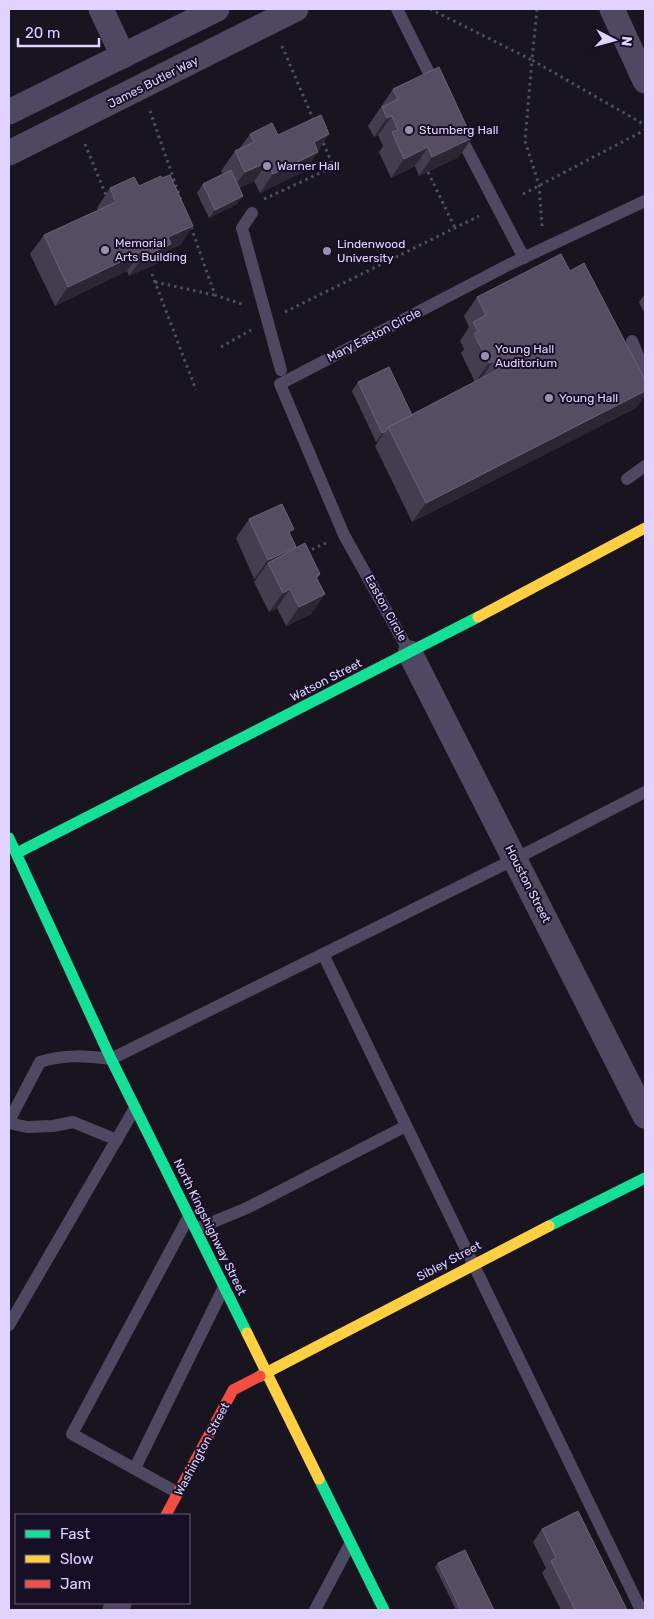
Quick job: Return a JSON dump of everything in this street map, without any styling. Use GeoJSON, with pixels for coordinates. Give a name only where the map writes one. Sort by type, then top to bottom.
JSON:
{"type":"FeatureCollection","features":[{"type":"Feature","properties":{"kind":"street"},"geometry":{"type":"LineString","coordinates":[[101,9],[122,56]]}},
{"type":"Feature","properties":{"kind":"street"},"geometry":{"type":"LineString","coordinates":[[9,112],[217,9]]}},
{"type":"Feature","properties":{"kind":"street","name":"James Butler Way"},"geometry":{"type":"LineString","coordinates":[[9,153],[296,9]]}},
{"type":"Feature","properties":{"kind":"street"},"geometry":{"type":"LineString","coordinates":[[612,9],[645,81]]}},
{"type":"Feature","properties":{"kind":"street","name":"Watson Street"},"geometry":{"type":"LineString","coordinates":[[17,853],[410,653],[645,528]]}},
{"type":"Feature","properties":{"kind":"street","name":"Houston Street"},"geometry":{"type":"LineString","coordinates":[[410,653],[645,1116]]}},
{"type":"Feature","properties":{"kind":"street","name":"North Kingshighway Street"},"geometry":{"type":"LineString","coordinates":[[9,838],[111,1059],[384,1610]]}},
{"type":"Feature","properties":{"kind":"street"},"geometry":{"type":"LineString","coordinates":[[9,867],[17,853]]}},
{"type":"Feature","properties":{"kind":"street","name":"Sibley Street"},"geometry":{"type":"LineString","coordinates":[[267,1372],[473,1263],[645,1178]]}},
{"type":"Feature","properties":{"kind":"street","name":"Washington Street"},"geometry":{"type":"LineString","coordinates":[[167,1514],[233,1390],[267,1372]]}},
{"type":"Feature","properties":{"kind":"lane"},"geometry":{"type":"LineString","coordinates":[[397,9],[444,103]]}},
{"type":"Feature","properties":{"kind":"lane"},"geometry":{"type":"LineString","coordinates":[[452,120],[524,258]]}},
{"type":"Feature","properties":{"kind":"lane","name":"Mary Easton Circle"},"geometry":{"type":"LineString","coordinates":[[361,564],[344,535],[280,384],[524,258],[645,201]]}},
{"type":"Feature","properties":{"kind":"lane"},"geometry":{"type":"LineString","coordinates":[[252,213],[242,228],[266,322],[281,370]]}},
{"type":"Feature","properties":{"kind":"lane"},"geometry":{"type":"LineString","coordinates":[[632,342],[645,373]]}},
{"type":"Feature","properties":{"kind":"lane"},"geometry":{"type":"LineString","coordinates":[[628,479],[645,466]]}},
{"type":"Feature","properties":{"kind":"lane","name":"Easton Circle"},"geometry":{"type":"LineString","coordinates":[[361,564],[410,653]]}},
{"type":"Feature","properties":{"kind":"lane"},"geometry":{"type":"LineString","coordinates":[[117,1140],[73,1122],[53,1126],[27,1127],[9,1122],[40,1062],[74,1055],[111,1059],[515,859],[645,792]]}},
{"type":"Feature","properties":{"kind":"lane"},"geometry":{"type":"LineString","coordinates":[[323,954],[641,1610]]}},
{"type":"Feature","properties":{"kind":"lane"},"geometry":{"type":"LineString","coordinates":[[9,1325],[135,1108]]}},
{"type":"Feature","properties":{"kind":"lane"},"geometry":{"type":"LineString","coordinates":[[196,1229],[247,1208],[406,1126]]}},
{"type":"Feature","properties":{"kind":"lane"},"geometry":{"type":"LineString","coordinates":[[178,1493],[72,1434],[189,1216]]}},
{"type":"Feature","properties":{"kind":"lane"},"geometry":{"type":"LineString","coordinates":[[135,1468],[224,1286]]}},
{"type":"Feature","properties":{"kind":"lane"},"geometry":{"type":"LineString","coordinates":[[315,1610],[351,1543]]}},
{"type":"Feature","properties":{"kind":"path"},"geometry":{"type":"LineString","coordinates":[[430,9],[532,60],[645,125]]}},
{"type":"Feature","properties":{"kind":"path"},"geometry":{"type":"LineString","coordinates":[[537,9],[525,141],[539,186],[543,227]]}},
{"type":"Feature","properties":{"kind":"path"},"geometry":{"type":"LineString","coordinates":[[272,21],[317,127]]}},
{"type":"Feature","properties":{"kind":"path"},"geometry":{"type":"LineString","coordinates":[[141,88],[182,204]]}},
{"type":"Feature","properties":{"kind":"path"},"geometry":{"type":"LineString","coordinates":[[75,121],[106,195]]}},
{"type":"Feature","properties":{"kind":"path"},"geometry":{"type":"LineString","coordinates":[[523,194],[645,130]]}},
{"type":"Feature","properties":{"kind":"path"},"geometry":{"type":"LineString","coordinates":[[252,213],[266,197],[329,169],[332,163],[321,136]]}},
{"type":"Feature","properties":{"kind":"path"},"geometry":{"type":"LineString","coordinates":[[428,172],[455,228]]}},
{"type":"Feature","properties":{"kind":"path"},"geometry":{"type":"LineString","coordinates":[[221,347],[266,322],[482,214]]}},
{"type":"Feature","properties":{"kind":"path"},"geometry":{"type":"LineString","coordinates":[[189,222],[215,295]]}},
{"type":"Feature","properties":{"kind":"path"},"geometry":{"type":"LineString","coordinates":[[152,274],[196,390]]}},
{"type":"Feature","properties":{"kind":"path"},"geometry":{"type":"LineString","coordinates":[[155,282],[215,295],[254,308],[266,322]]}},
{"type":"Feature","properties":{"kind":"path"},"geometry":{"type":"LineString","coordinates":[[303,554],[344,535]]}},
{"type":"Feature","properties":{"kind":"building","name":"Stumberg Hall"},"geometry":{"type":"Polygon","coordinates":[[[439,67],[472,138],[432,157],[428,147],[404,159],[392,132],[398,130],[392,116],[387,118],[382,107],[398,99],[393,89],[439,67]]]}},
{"type":"Feature","properties":{"kind":"building"},"geometry":{"type":"Polygon","coordinates":[[[321,115],[329,134],[314,142],[318,152],[273,174],[268,162],[245,172],[235,151],[254,142],[250,134],[272,123],[278,135],[321,115]]]}},
{"type":"Feature","properties":{"kind":"building"},"geometry":{"type":"Polygon","coordinates":[[[231,170],[243,196],[215,210],[203,184],[231,170]]]}},
{"type":"Feature","properties":{"kind":"building","name":"Memorial Arts Building"},"geometry":{"type":"Polygon","coordinates":[[[170,175],[193,226],[168,237],[171,244],[143,257],[141,252],[68,287],[44,235],[116,202],[110,188],[134,177],[139,186],[161,176],[162,178],[170,175]]]}},
{"type":"Feature","properties":{"kind":"building","name":"Young Hall"},"geometry":{"type":"Polygon","coordinates":[[[561,254],[570,271],[584,263],[645,380],[645,391],[426,503],[388,427],[497,370],[493,361],[489,363],[474,334],[478,331],[473,322],[486,315],[477,297],[561,254]]]}},
{"type":"Feature","properties":{"kind":"building"},"geometry":{"type":"Polygon","coordinates":[[[389,367],[412,415],[388,427],[382,433],[358,382],[389,367]]]}},
{"type":"Feature","properties":{"kind":"building"},"geometry":{"type":"Polygon","coordinates":[[[282,504],[294,529],[289,532],[296,547],[268,560],[249,519],[282,504]]]}},
{"type":"Feature","properties":{"kind":"building"},"geometry":{"type":"Polygon","coordinates":[[[305,543],[320,574],[316,577],[325,594],[299,607],[290,589],[283,593],[268,563],[305,543]]]}},
{"type":"Feature","properties":{"kind":"building"},"geometry":{"type":"Polygon","coordinates":[[[578,1511],[627,1610],[575,1610],[551,1561],[556,1558],[542,1529],[578,1511]]]}},
{"type":"Feature","properties":{"kind":"building"},"geometry":{"type":"Polygon","coordinates":[[[465,1550],[494,1610],[461,1610],[438,1563],[465,1550]]]}},
{"type":"Feature","properties":{"kind":"traffic: fast"},"geometry":{"type":"LineString","coordinates":[[17,853],[478,617]]}},
{"type":"Feature","properties":{"kind":"traffic: fast"},"geometry":{"type":"LineString","coordinates":[[9,838],[111,1059],[247,1333]]}},
{"type":"Feature","properties":{"kind":"traffic: fast"},"geometry":{"type":"LineString","coordinates":[[549,1226],[645,1178]]}},
{"type":"Feature","properties":{"kind":"traffic: fast"},"geometry":{"type":"LineString","coordinates":[[319,1479],[384,1610]]}},
{"type":"Feature","properties":{"kind":"traffic: slow"},"geometry":{"type":"LineString","coordinates":[[478,617],[645,528]]}},
{"type":"Feature","properties":{"kind":"traffic: slow"},"geometry":{"type":"LineString","coordinates":[[260,1376],[549,1226]]}},
{"type":"Feature","properties":{"kind":"traffic: slow"},"geometry":{"type":"LineString","coordinates":[[247,1333],[319,1479]]}},
{"type":"Feature","properties":{"kind":"traffic: jam"},"geometry":{"type":"LineString","coordinates":[[167,1514],[233,1390],[260,1376]]}},
{"type":"Feature","properties":{"kind":"place","name":"Stumberg Hall"},"geometry":{"type":"Point","coordinates":[409,130]}},
{"type":"Feature","properties":{"kind":"place","name":"Warner Hall"},"geometry":{"type":"Point","coordinates":[267,166]}},
{"type":"Feature","properties":{"kind":"place","name":"Memorial Arts Building"},"geometry":{"type":"Point","coordinates":[105,250]}},
{"type":"Feature","properties":{"kind":"place","name":"Lindenwood University"},"geometry":{"type":"Point","coordinates":[327,251]}},
{"type":"Feature","properties":{"kind":"place","name":"Young Hall Auditorium"},"geometry":{"type":"Point","coordinates":[485,356]}},
{"type":"Feature","properties":{"kind":"place","name":"Young Hall"},"geometry":{"type":"Point","coordinates":[549,398]}}]}
